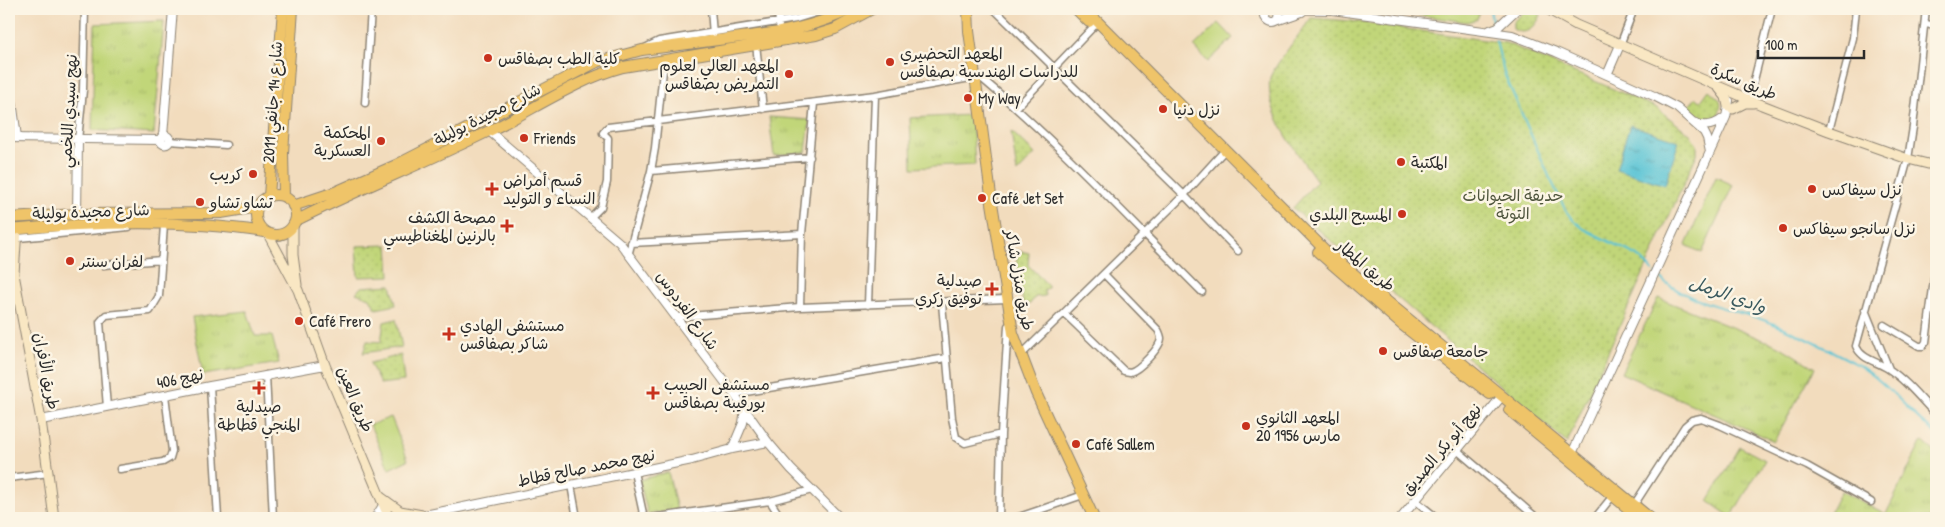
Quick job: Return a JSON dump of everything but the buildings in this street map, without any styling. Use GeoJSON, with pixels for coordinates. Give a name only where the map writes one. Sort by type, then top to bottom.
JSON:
{"type":"FeatureCollection","features":[{"type":"Feature","properties":{"kind":"main road","name":"شارع 14 جانفي 2011"},"geometry":{"type":"LineString","coordinates":[[268,196],[275,132],[283,9]]}},
{"type":"Feature","properties":{"kind":"main road","name":"شارع 14 جانفي 2011"},"geometry":{"type":"LineString","coordinates":[[284,196],[283,154],[293,9]]}},
{"type":"Feature","properties":{"kind":"main road","name":"شارع مجيدة بوليلة"},"geometry":{"type":"LineString","coordinates":[[293,206],[335,192],[396,166],[597,62],[642,50],[713,36],[821,22],[851,9]]}},
{"type":"Feature","properties":{"kind":"main road","name":"شارع مجيدة بوليلة"},"geometry":{"type":"LineString","coordinates":[[294,223],[492,134],[584,81],[606,72],[623,67],[816,35],[835,29],[872,9]]}},
{"type":"Feature","properties":{"kind":"main road","name":"طريق منزل شاكر"},"geometry":{"type":"LineString","coordinates":[[963,9],[969,31],[992,203],[1013,333],[1020,356],[1036,393],[1094,518]]}},
{"type":"Feature","properties":{"kind":"main road","name":"طريق المطار"},"geometry":{"type":"LineString","coordinates":[[1076,9],[1096,24],[1342,274],[1408,330],[1500,399],[1571,456],[1615,493],[1640,518]]}},
{"type":"Feature","properties":{"kind":"main road","name":"طريق المطار"},"geometry":{"type":"LineString","coordinates":[[1086,9],[1096,24]]}},
{"type":"Feature","properties":{"kind":"main road","name":"طريق سكرة"},"geometry":{"type":"LineString","coordinates":[[1547,9],[1576,25],[1620,45],[1762,106],[1908,159],[1936,166]]}},
{"type":"Feature","properties":{"kind":"main road"},"geometry":{"type":"LineString","coordinates":[[1711,83],[1723,91],[1730,108],[1745,103],[1762,106]]}},
{"type":"Feature","properties":{"kind":"main road"},"geometry":{"type":"LineString","coordinates":[[268,196],[284,196],[293,206],[296,216],[294,223],[282,234],[266,233],[260,228],[256,218],[257,207],[268,196]]}},
{"type":"Feature","properties":{"kind":"main road","name":"شارع مجيدة بوليلة"},"geometry":{"type":"LineString","coordinates":[[9,218],[77,214],[220,214],[257,207]]}},
{"type":"Feature","properties":{"kind":"main road","name":"طريق العين"},"geometry":{"type":"LineString","coordinates":[[294,223],[293,255],[298,290]]}},
{"type":"Feature","properties":{"kind":"main road","name":"شارع مجيدة بوليلة"},"geometry":{"type":"LineString","coordinates":[[13,234],[84,224],[160,224],[235,227],[266,233]]}},
{"type":"Feature","properties":{"kind":"main road","name":"طريق العين"},"geometry":{"type":"LineString","coordinates":[[266,233],[298,290],[325,365],[389,518]]}},
{"type":"Feature","properties":{"kind":"main road","name":"طريق الأفران"},"geometry":{"type":"LineString","coordinates":[[13,234],[14,274],[41,420],[54,518]]}},
{"type":"Feature","properties":{"kind":"main road"},"geometry":{"type":"LineString","coordinates":[[9,263],[14,274]]}},
{"type":"Feature","properties":{"kind":"main road","name":"طريق المطار"},"geometry":{"type":"LineString","coordinates":[[1615,493],[1634,504],[1650,518]]}},
{"type":"Feature","properties":{"kind":"main road"},"geometry":{"type":"LineString","coordinates":[[382,500],[400,511],[422,515]]}},
{"type":"Feature","properties":{"kind":"street","name":"نهج سيدي اللخمي"},"geometry":{"type":"LineString","coordinates":[[77,214],[78,140],[83,90],[86,9]]}},
{"type":"Feature","properties":{"kind":"street"},"geometry":{"type":"LineString","coordinates":[[164,139],[173,9]]}},
{"type":"Feature","properties":{"kind":"street"},"geometry":{"type":"LineString","coordinates":[[365,103],[371,9]]}},
{"type":"Feature","properties":{"kind":"street"},"geometry":{"type":"LineString","coordinates":[[711,9],[713,36]]}},
{"type":"Feature","properties":{"kind":"street"},"geometry":{"type":"LineString","coordinates":[[778,9],[779,27]]}},
{"type":"Feature","properties":{"kind":"street","name":"شارع مجيدة بوليلة"},"geometry":{"type":"LineString","coordinates":[[779,27],[796,19],[829,9]]}},
{"type":"Feature","properties":{"kind":"street"},"geometry":{"type":"LineString","coordinates":[[994,9],[1184,195],[1238,251]]}},
{"type":"Feature","properties":{"kind":"street"},"geometry":{"type":"LineString","coordinates":[[1257,9],[1266,12],[1270,22],[1311,10]]}},
{"type":"Feature","properties":{"kind":"street"},"geometry":{"type":"LineString","coordinates":[[1279,20],[1278,9],[1332,10],[1487,30],[1512,35],[1535,43],[1677,108],[1694,122],[1708,138],[1710,152]]}},
{"type":"Feature","properties":{"kind":"street"},"geometry":{"type":"LineString","coordinates":[[1487,30],[1498,27],[1517,9]]}},
{"type":"Feature","properties":{"kind":"street"},"geometry":{"type":"LineString","coordinates":[[1607,75],[1634,9]]}},
{"type":"Feature","properties":{"kind":"street"},"geometry":{"type":"LineString","coordinates":[[1749,100],[1772,9]]}},
{"type":"Feature","properties":{"kind":"street"},"geometry":{"type":"LineString","coordinates":[[1829,131],[1853,38],[1856,9]]}},
{"type":"Feature","properties":{"kind":"street"},"geometry":{"type":"LineString","coordinates":[[1926,9],[1926,24],[1908,159],[1864,310],[1856,346],[1865,358],[1889,369],[1904,380],[1936,414]]}},
{"type":"Feature","properties":{"kind":"street"},"geometry":{"type":"LineString","coordinates":[[1507,19],[1508,28],[1512,35]]}},
{"type":"Feature","properties":{"kind":"street"},"geometry":{"type":"LineString","coordinates":[[1016,108],[1096,24]]}},
{"type":"Feature","properties":{"kind":"street"},"geometry":{"type":"LineString","coordinates":[[1926,24],[1936,26]]}},
{"type":"Feature","properties":{"kind":"street"},"geometry":{"type":"LineString","coordinates":[[756,44],[763,109]]}},
{"type":"Feature","properties":{"kind":"street"},"geometry":{"type":"LineString","coordinates":[[629,252],[651,170],[664,61]]}},
{"type":"Feature","properties":{"kind":"street"},"geometry":{"type":"LineString","coordinates":[[591,217],[601,207],[607,182],[608,138],[603,134],[608,127],[875,95],[975,74],[1016,108],[1202,292]]}},
{"type":"Feature","properties":{"kind":"street"},"geometry":{"type":"LineString","coordinates":[[9,79],[13,137],[78,140],[164,139],[226,145]]}},
{"type":"Feature","properties":{"kind":"street"},"geometry":{"type":"LineString","coordinates":[[1571,456],[1736,94]]}},
{"type":"Feature","properties":{"kind":"street"},"geometry":{"type":"LineString","coordinates":[[868,305],[875,95]]}},
{"type":"Feature","properties":{"kind":"street"},"geometry":{"type":"LineString","coordinates":[[800,307],[802,234],[814,103]]}},
{"type":"Feature","properties":{"kind":"street"},"geometry":{"type":"LineString","coordinates":[[1694,122],[1707,126],[1714,125],[1726,117]]}},
{"type":"Feature","properties":{"kind":"street","name":"شارع الفردوس"},"geometry":{"type":"LineString","coordinates":[[492,134],[591,217],[629,252],[768,442],[840,518]]}},
{"type":"Feature","properties":{"kind":"street"},"geometry":{"type":"LineString","coordinates":[[1020,356],[1184,195],[1222,153]]}},
{"type":"Feature","properties":{"kind":"street"},"geometry":{"type":"LineString","coordinates":[[651,170],[810,157]]}},
{"type":"Feature","properties":{"kind":"street"},"geometry":{"type":"LineString","coordinates":[[107,407],[100,322],[106,315],[150,311],[156,304],[159,296],[160,224]]}},
{"type":"Feature","properties":{"kind":"street"},"geometry":{"type":"LineString","coordinates":[[631,243],[802,234]]}},
{"type":"Feature","properties":{"kind":"street"},"geometry":{"type":"LineString","coordinates":[[103,265],[160,260]]}},
{"type":"Feature","properties":{"kind":"street"},"geometry":{"type":"LineString","coordinates":[[1884,325],[1919,346],[1926,342],[1936,264]]}},
{"type":"Feature","properties":{"kind":"street"},"geometry":{"type":"LineString","coordinates":[[1064,313],[1124,371],[1130,372],[1139,368],[1159,345],[1161,337],[1158,330],[1104,274]]}},
{"type":"Feature","properties":{"kind":"street"},"geometry":{"type":"LineString","coordinates":[[677,318],[800,307],[1007,299]]}},
{"type":"Feature","properties":{"kind":"street"},"geometry":{"type":"LineString","coordinates":[[942,303],[952,418],[956,437],[966,443],[1001,434]]}},
{"type":"Feature","properties":{"kind":"street"},"geometry":{"type":"LineString","coordinates":[[1864,310],[1889,369]]}},
{"type":"Feature","properties":{"kind":"street"},"geometry":{"type":"LineString","coordinates":[[999,518],[1001,434],[1009,312]]}},
{"type":"Feature","properties":{"kind":"street"},"geometry":{"type":"LineString","coordinates":[[734,394],[946,358]]}},
{"type":"Feature","properties":{"kind":"street","name":"نهج 406"},"geometry":{"type":"LineString","coordinates":[[41,420],[325,365]]}},
{"type":"Feature","properties":{"kind":"street"},"geometry":{"type":"LineString","coordinates":[[266,375],[272,518]]}},
{"type":"Feature","properties":{"kind":"street"},"geometry":{"type":"LineString","coordinates":[[210,386],[218,518]]}},
{"type":"Feature","properties":{"kind":"street"},"geometry":{"type":"LineString","coordinates":[[120,469],[162,462],[172,455],[165,396]]}},
{"type":"Feature","properties":{"kind":"street","name":"نهج أبو بكر الصديق"},"geometry":{"type":"LineString","coordinates":[[1401,518],[1500,399]]}},
{"type":"Feature","properties":{"kind":"street"},"geometry":{"type":"LineString","coordinates":[[732,449],[743,423],[745,409]]}},
{"type":"Feature","properties":{"kind":"street"},"geometry":{"type":"LineString","coordinates":[[1634,504],[1685,426],[1692,420],[1701,418],[1798,462],[1871,502]]}},
{"type":"Feature","properties":{"kind":"street","name":"نهج محمد صالح قطاط"},"geometry":{"type":"LineString","coordinates":[[410,518],[692,460],[768,442]]}},
{"type":"Feature","properties":{"kind":"street"},"geometry":{"type":"LineString","coordinates":[[1458,451],[1538,518]]}},
{"type":"Feature","properties":{"kind":"street"},"geometry":{"type":"LineString","coordinates":[[634,472],[644,518]]}},
{"type":"Feature","properties":{"kind":"street"},"geometry":{"type":"LineString","coordinates":[[9,478],[48,473]]}},
{"type":"Feature","properties":{"kind":"street"},"geometry":{"type":"LineString","coordinates":[[571,485],[577,518]]}},
{"type":"Feature","properties":{"kind":"street"},"geometry":{"type":"LineString","coordinates":[[650,518],[770,501],[812,490]]}},
{"type":"Feature","properties":{"kind":"street"},"geometry":{"type":"LineString","coordinates":[[1596,518],[1615,493]]}},
{"type":"Feature","properties":{"kind":"street"},"geometry":{"type":"LineString","coordinates":[[1016,518],[1083,495]]}},
{"type":"Feature","properties":{"kind":"street"},"geometry":{"type":"LineString","coordinates":[[375,518],[382,500]]}},
{"type":"Feature","properties":{"kind":"street"},"geometry":{"type":"LineString","coordinates":[[770,501],[781,518]]}},
{"type":"Feature","properties":{"kind":"street"},"geometry":{"type":"LineString","coordinates":[[1416,501],[1436,518]]}},
{"type":"Feature","properties":{"kind":"green space"},"geometry":{"type":"Polygon","coordinates":[[[1407,9],[1481,9],[1477,19],[1467,22],[1409,14],[1407,9]]]}},
{"type":"Feature","properties":{"kind":"green space"},"geometry":{"type":"Polygon","coordinates":[[[1526,10],[1536,10],[1541,15],[1533,27],[1522,32],[1513,29],[1513,22],[1526,10]]]}},
{"type":"Feature","properties":{"kind":"green space","name":"حديقة الحيوانات التوتة"},"geometry":{"type":"Polygon","coordinates":[[[1311,18],[1351,21],[1506,43],[1655,107],[1690,134],[1697,145],[1697,154],[1567,443],[1293,208],[1317,181],[1277,119],[1272,105],[1270,78],[1311,18]]]}},
{"type":"Feature","properties":{"kind":"green space"},"geometry":{"type":"Polygon","coordinates":[[[164,21],[154,134],[92,130],[95,24],[164,21]]]}},
{"type":"Feature","properties":{"kind":"green space"},"geometry":{"type":"Polygon","coordinates":[[[1219,23],[1233,38],[1208,62],[1194,46],[1219,23]]]}},
{"type":"Feature","properties":{"kind":"green space"},"geometry":{"type":"Polygon","coordinates":[[[1709,90],[1720,100],[1721,108],[1716,117],[1705,119],[1687,108],[1696,98],[1701,101],[1709,90]]]}},
{"type":"Feature","properties":{"kind":"green space"},"geometry":{"type":"Polygon","coordinates":[[[972,115],[975,165],[912,168],[910,118],[972,115]]]}},
{"type":"Feature","properties":{"kind":"green space"},"geometry":{"type":"Polygon","coordinates":[[[769,117],[810,120],[806,152],[774,156],[769,117]]]}},
{"type":"Feature","properties":{"kind":"green space"},"geometry":{"type":"Polygon","coordinates":[[[1011,131],[1035,154],[1017,173],[1011,131]]]}},
{"type":"Feature","properties":{"kind":"green space"},"geometry":{"type":"Polygon","coordinates":[[[1716,177],[1733,185],[1702,253],[1686,245],[1716,177]]]}},
{"type":"Feature","properties":{"kind":"green space"},"geometry":{"type":"Polygon","coordinates":[[[388,245],[390,276],[358,277],[356,246],[388,245]]]}},
{"type":"Feature","properties":{"kind":"green space"},"geometry":{"type":"Polygon","coordinates":[[[1015,250],[1029,253],[1028,265],[1048,285],[1048,288],[1044,290],[1045,296],[1035,297],[1030,304],[1023,303],[1015,250]]]}},
{"type":"Feature","properties":{"kind":"green space"},"geometry":{"type":"Polygon","coordinates":[[[391,285],[396,305],[376,309],[370,298],[356,293],[361,287],[391,285]]]}},
{"type":"Feature","properties":{"kind":"green space"},"geometry":{"type":"Polygon","coordinates":[[[1658,298],[1779,346],[1815,368],[1774,441],[1621,373],[1658,298]]]}},
{"type":"Feature","properties":{"kind":"green space"},"geometry":{"type":"Polygon","coordinates":[[[247,311],[255,336],[272,336],[279,363],[203,375],[192,317],[247,311]]]}},
{"type":"Feature","properties":{"kind":"green space"},"geometry":{"type":"Polygon","coordinates":[[[396,319],[402,347],[363,353],[367,341],[381,342],[384,322],[396,319]]]}},
{"type":"Feature","properties":{"kind":"green space"},"geometry":{"type":"Polygon","coordinates":[[[401,355],[404,381],[380,384],[370,363],[401,355]]]}},
{"type":"Feature","properties":{"kind":"green space"},"geometry":{"type":"Polygon","coordinates":[[[391,417],[408,460],[389,469],[370,425],[391,417]]]}},
{"type":"Feature","properties":{"kind":"green space"},"geometry":{"type":"Polygon","coordinates":[[[1922,441],[1936,453],[1936,518],[1827,518],[1841,491],[1886,514],[1922,441]]]}},
{"type":"Feature","properties":{"kind":"green space"},"geometry":{"type":"Polygon","coordinates":[[[1740,447],[1765,460],[1731,517],[1708,501],[1740,447]]]}},
{"type":"Feature","properties":{"kind":"green space"},"geometry":{"type":"Polygon","coordinates":[[[668,472],[677,510],[648,514],[639,480],[668,472]]]}},
{"type":"Feature","properties":{"kind":"water"},"geometry":{"type":"Polygon","coordinates":[[[1630,125],[1679,141],[1665,185],[1616,169],[1630,125]]]}},
{"type":"Feature","properties":{"kind":"waterway","name":"وادي الرمل"},"geometry":{"type":"LineString","coordinates":[[1490,9],[1492,21]]}},
{"type":"Feature","properties":{"kind":"waterway","name":"وادي الرمل"},"geometry":{"type":"LineString","coordinates":[[1496,41],[1504,73],[1566,211],[1584,229],[1638,256],[1653,271]]}},
{"type":"Feature","properties":{"kind":"waterway","name":"وادي الرمل"},"geometry":{"type":"LineString","coordinates":[[1656,274],[1682,293],[1712,305],[1774,324],[1853,362],[1877,378],[1936,434]]}},
{"type":"Feature","properties":{"kind":"place","name":"كلية الطب بصفاقس"},"geometry":{"type":"Point","coordinates":[488,58]}},
{"type":"Feature","properties":{"kind":"place","name":"المعهد التحضيري للدراسات الهندسية بصفاقس"},"geometry":{"type":"Point","coordinates":[890,62]}},
{"type":"Feature","properties":{"kind":"place","name":"المعهد العالي لعلوم التمريض بصفاقس"},"geometry":{"type":"Point","coordinates":[789,74]}},
{"type":"Feature","properties":{"kind":"place","name":"My Way"},"geometry":{"type":"Point","coordinates":[968,98]}},
{"type":"Feature","properties":{"kind":"place","name":"نزل دنيا"},"geometry":{"type":"Point","coordinates":[1163,109]}},
{"type":"Feature","properties":{"kind":"place","name":"Friends"},"geometry":{"type":"Point","coordinates":[524,138]}},
{"type":"Feature","properties":{"kind":"place","name":"المحكمة العسكرية"},"geometry":{"type":"Point","coordinates":[381,141]}},
{"type":"Feature","properties":{"kind":"place","name":"المكتبة"},"geometry":{"type":"Point","coordinates":[1401,162]}},
{"type":"Feature","properties":{"kind":"place","name":"كريب"},"geometry":{"type":"Point","coordinates":[253,174]}},
{"type":"Feature","properties":{"kind":"place","name":"قسم أمراض النساء و التوليد"},"geometry":{"type":"Point","coordinates":[492,189]}},
{"type":"Feature","properties":{"kind":"place","name":"نزل سيفاكس"},"geometry":{"type":"Point","coordinates":[1812,189]}},
{"type":"Feature","properties":{"kind":"place","name":"Café Jet Set"},"geometry":{"type":"Point","coordinates":[982,198]}},
{"type":"Feature","properties":{"kind":"place","name":"تشاو تشاو"},"geometry":{"type":"Point","coordinates":[200,202]}},
{"type":"Feature","properties":{"kind":"place","name":"المسبح البلدي"},"geometry":{"type":"Point","coordinates":[1402,214]}},
{"type":"Feature","properties":{"kind":"place","name":"مصحة الكشف بالرنين المغناطيسي"},"geometry":{"type":"Point","coordinates":[507,226]}},
{"type":"Feature","properties":{"kind":"place","name":"نزل سانجو سيفاكس"},"geometry":{"type":"Point","coordinates":[1783,228]}},
{"type":"Feature","properties":{"kind":"place","name":"لفران سنتر"},"geometry":{"type":"Point","coordinates":[70,261]}},
{"type":"Feature","properties":{"kind":"place","name":"صيدلية توفيق زكري"},"geometry":{"type":"Point","coordinates":[992,289]}},
{"type":"Feature","properties":{"kind":"place","name":"Café Frero"},"geometry":{"type":"Point","coordinates":[299,321]}},
{"type":"Feature","properties":{"kind":"place","name":"مستشفى الهادي شاكر بصفاقس"},"geometry":{"type":"Point","coordinates":[449,334]}},
{"type":"Feature","properties":{"kind":"place","name":"جامعة صفاقس"},"geometry":{"type":"Point","coordinates":[1383,351]}},
{"type":"Feature","properties":{"kind":"place","name":"صيدلية المنجي قطاطة"},"geometry":{"type":"Point","coordinates":[259,388]}},
{"type":"Feature","properties":{"kind":"place","name":"مستشفى الحبيب بورقيبة بصفاقس"},"geometry":{"type":"Point","coordinates":[653,393]}},
{"type":"Feature","properties":{"kind":"place","name":"المعهد الثانوي 20 مارس 1956"},"geometry":{"type":"Point","coordinates":[1246,426]}},
{"type":"Feature","properties":{"kind":"place","name":"Café Sallem"},"geometry":{"type":"Point","coordinates":[1076,444]}}]}
